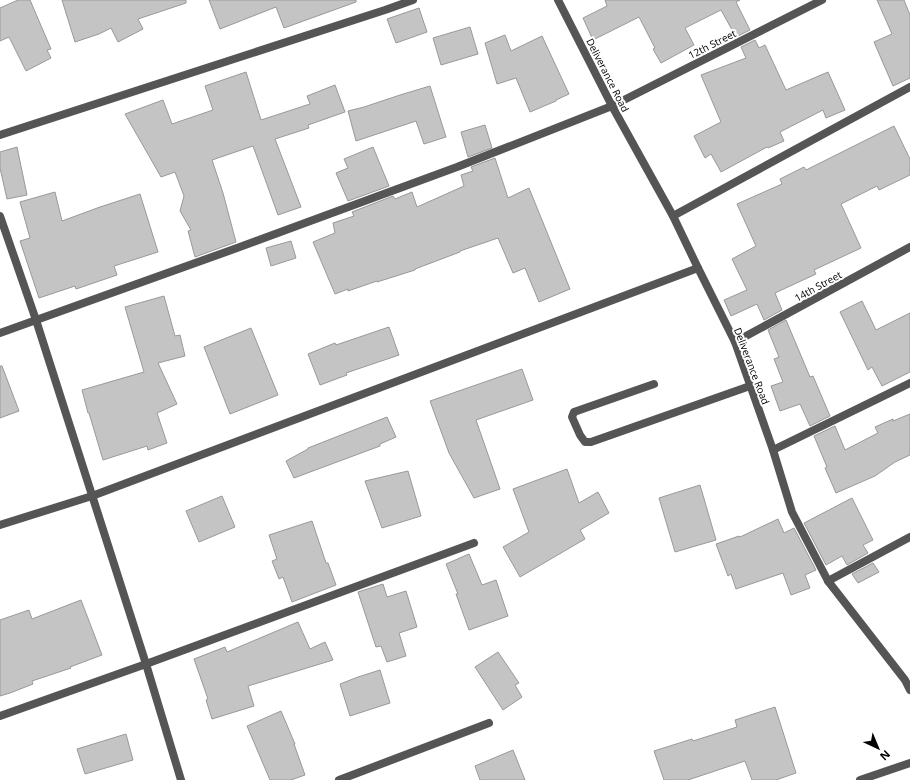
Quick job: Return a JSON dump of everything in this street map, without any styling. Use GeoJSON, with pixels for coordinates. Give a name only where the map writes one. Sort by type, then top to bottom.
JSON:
{"type":"FeatureCollection","features":[{"type":"Feature","properties":{"kind":"street"},"geometry":{"type":"LineString","coordinates":[[0,135],[413,0]]}},
{"type":"Feature","properties":{"kind":"street","name":"Deliverance Road"},"geometry":{"type":"LineString","coordinates":[[558,0],[612,106],[673,216],[735,342],[773,450],[792,512],[828,581],[908,679],[910,690]]}},
{"type":"Feature","properties":{"kind":"street","name":"12th Street"},"geometry":{"type":"LineString","coordinates":[[0,333],[457,167],[612,106],[822,0]]}},
{"type":"Feature","properties":{"kind":"street"},"geometry":{"type":"LineString","coordinates":[[673,216],[910,87]]}},
{"type":"Feature","properties":{"kind":"street"},"geometry":{"type":"LineString","coordinates":[[0,216],[36,320],[146,664],[181,780]]}},
{"type":"Feature","properties":{"kind":"street","name":"14th Street"},"geometry":{"type":"LineString","coordinates":[[735,342],[910,247]]}},
{"type":"Feature","properties":{"kind":"street"},"geometry":{"type":"LineString","coordinates":[[0,525],[92,496],[698,268]]}},
{"type":"Feature","properties":{"kind":"street"},"geometry":{"type":"LineString","coordinates":[[773,450],[910,383]]}},
{"type":"Feature","properties":{"kind":"street"},"geometry":{"type":"LineString","coordinates":[[654,384],[574,412],[572,417],[580,435],[585,442],[598,440],[750,386]]}},
{"type":"Feature","properties":{"kind":"street"},"geometry":{"type":"LineString","coordinates":[[828,581],[910,537]]}},
{"type":"Feature","properties":{"kind":"street"},"geometry":{"type":"LineString","coordinates":[[0,716],[146,664],[474,543]]}},
{"type":"Feature","properties":{"kind":"street"},"geometry":{"type":"LineString","coordinates":[[339,780],[489,723]]}},
{"type":"Feature","properties":{"kind":"street"},"geometry":{"type":"LineString","coordinates":[[860,780],[910,763]]}},
{"type":"Feature","properties":{"kind":"building"},"geometry":{"type":"Polygon","coordinates":[[[18,0],[30,0],[51,49],[47,50],[51,58],[26,71],[9,37],[0,41],[0,8],[18,0]]]}},
{"type":"Feature","properties":{"kind":"building"},"geometry":{"type":"Polygon","coordinates":[[[62,0],[186,0],[186,3],[138,19],[143,29],[118,42],[111,28],[99,34],[75,42],[62,0]]]}},
{"type":"Feature","properties":{"kind":"building"},"geometry":{"type":"Polygon","coordinates":[[[209,0],[356,0],[356,2],[284,28],[276,7],[220,29],[209,0]]]}},
{"type":"Feature","properties":{"kind":"building"},"geometry":{"type":"Polygon","coordinates":[[[605,0],[740,0],[736,2],[750,30],[736,37],[721,10],[685,28],[694,45],[661,63],[639,17],[593,40],[583,18],[607,6],[605,0]]]}},
{"type":"Feature","properties":{"kind":"building"},"geometry":{"type":"Polygon","coordinates":[[[877,0],[904,0],[910,15],[910,78],[893,86],[874,42],[892,34],[877,0]]]}},
{"type":"Feature","properties":{"kind":"building"},"geometry":{"type":"Polygon","coordinates":[[[419,8],[427,32],[396,43],[387,19],[419,8]]]}},
{"type":"Feature","properties":{"kind":"building"},"geometry":{"type":"Polygon","coordinates":[[[470,27],[478,54],[441,65],[433,38],[470,27]]]}},
{"type":"Feature","properties":{"kind":"building"},"geometry":{"type":"Polygon","coordinates":[[[505,35],[511,51],[542,36],[569,94],[530,112],[516,78],[497,84],[485,43],[505,35]]]}},
{"type":"Feature","properties":{"kind":"building"},"geometry":{"type":"Polygon","coordinates":[[[755,40],[759,48],[765,45],[786,90],[828,72],[845,110],[826,118],[823,110],[780,132],[784,141],[768,148],[767,147],[721,172],[711,154],[705,158],[694,136],[721,122],[701,75],[746,58],[741,47],[755,40]]]}},
{"type":"Feature","properties":{"kind":"building"},"geometry":{"type":"Polygon","coordinates":[[[246,72],[261,120],[310,104],[307,96],[335,85],[345,112],[308,125],[309,128],[275,139],[301,207],[278,215],[253,146],[212,160],[223,193],[236,242],[195,257],[188,231],[191,230],[180,211],[184,196],[175,172],[161,177],[125,114],[163,100],[172,124],[213,110],[205,86],[246,72]]]}},
{"type":"Feature","properties":{"kind":"building"},"geometry":{"type":"Polygon","coordinates":[[[430,86],[446,137],[424,144],[416,121],[356,141],[348,111],[430,86]]]}},
{"type":"Feature","properties":{"kind":"building"},"geometry":{"type":"Polygon","coordinates":[[[485,125],[492,148],[468,157],[461,132],[485,125]]]}},
{"type":"Feature","properties":{"kind":"building"},"geometry":{"type":"Polygon","coordinates":[[[894,126],[910,159],[910,175],[879,190],[877,186],[841,204],[861,248],[814,270],[816,274],[775,293],[782,310],[764,320],[757,304],[731,316],[724,300],[747,290],[732,259],[756,246],[737,204],[782,184],[780,179],[804,167],[806,170],[894,126]]]}},
{"type":"Feature","properties":{"kind":"building"},"geometry":{"type":"Polygon","coordinates":[[[17,147],[27,195],[7,199],[0,168],[0,152],[17,147]]]}},
{"type":"Feature","properties":{"kind":"building"},"geometry":{"type":"Polygon","coordinates":[[[373,147],[389,186],[348,201],[336,173],[348,168],[344,159],[373,147]]]}},
{"type":"Feature","properties":{"kind":"building"},"geometry":{"type":"Polygon","coordinates":[[[495,158],[508,198],[529,188],[570,289],[539,302],[525,268],[513,273],[498,238],[460,251],[415,270],[335,294],[313,242],[335,233],[333,223],[354,216],[352,212],[393,196],[395,199],[412,192],[417,207],[464,186],[461,175],[473,171],[471,167],[495,158]]]}},
{"type":"Feature","properties":{"kind":"building"},"geometry":{"type":"Polygon","coordinates":[[[55,192],[62,221],[140,194],[158,252],[114,266],[117,275],[76,289],[75,286],[39,298],[20,241],[30,238],[20,202],[55,192]]]}},
{"type":"Feature","properties":{"kind":"building"},"geometry":{"type":"Polygon","coordinates":[[[291,241],[296,258],[271,266],[266,248],[291,241]]]}},
{"type":"Feature","properties":{"kind":"building"},"geometry":{"type":"Polygon","coordinates":[[[164,296],[175,336],[180,335],[185,356],[158,363],[177,404],[157,413],[167,443],[148,450],[147,446],[103,460],[82,390],[144,372],[125,307],[164,296]]]}},
{"type":"Feature","properties":{"kind":"building"},"geometry":{"type":"Polygon","coordinates":[[[862,301],[876,330],[910,313],[910,372],[882,386],[872,367],[868,370],[840,312],[862,301]]]}},
{"type":"Feature","properties":{"kind":"building"},"geometry":{"type":"Polygon","coordinates":[[[786,320],[810,377],[813,376],[830,416],[810,426],[800,404],[780,411],[771,386],[783,382],[774,359],[779,357],[768,330],[786,320]]]}},
{"type":"Feature","properties":{"kind":"building"},"geometry":{"type":"Polygon","coordinates":[[[389,327],[399,355],[346,373],[347,375],[320,385],[308,354],[335,343],[336,345],[389,327]]]}},
{"type":"Feature","properties":{"kind":"building"},"geometry":{"type":"Polygon","coordinates":[[[251,328],[278,395],[230,414],[204,347],[251,328]]]}},
{"type":"Feature","properties":{"kind":"building"},"geometry":{"type":"Polygon","coordinates":[[[0,366],[2,366],[19,411],[0,418],[0,366]]]}},
{"type":"Feature","properties":{"kind":"building"},"geometry":{"type":"Polygon","coordinates":[[[522,369],[533,400],[476,420],[500,489],[474,498],[449,453],[430,401],[522,369]]]}},
{"type":"Feature","properties":{"kind":"building"},"geometry":{"type":"Polygon","coordinates":[[[910,414],[910,455],[895,462],[875,476],[836,493],[825,468],[827,467],[814,436],[835,426],[845,450],[878,433],[875,427],[893,419],[893,421],[910,414]]]}},
{"type":"Feature","properties":{"kind":"building"},"geometry":{"type":"Polygon","coordinates":[[[387,417],[396,437],[380,444],[380,446],[294,478],[286,461],[308,448],[387,417]]]}},
{"type":"Feature","properties":{"kind":"building"},"geometry":{"type":"Polygon","coordinates":[[[567,469],[579,503],[598,492],[609,513],[580,530],[585,539],[520,577],[503,547],[529,532],[513,489],[567,469]]]}},
{"type":"Feature","properties":{"kind":"building"},"geometry":{"type":"Polygon","coordinates":[[[408,471],[421,516],[382,528],[365,481],[408,471]]]}},
{"type":"Feature","properties":{"kind":"building"},"geometry":{"type":"Polygon","coordinates":[[[700,485],[716,540],[675,552],[659,498],[700,485]]]}},
{"type":"Feature","properties":{"kind":"building"},"geometry":{"type":"Polygon","coordinates":[[[222,496],[235,527],[199,542],[186,511],[222,496]]]}},
{"type":"Feature","properties":{"kind":"building"},"geometry":{"type":"Polygon","coordinates":[[[852,498],[873,540],[863,545],[868,553],[847,565],[842,556],[826,565],[804,523],[852,498]]]}},
{"type":"Feature","properties":{"kind":"building"},"geometry":{"type":"Polygon","coordinates":[[[778,519],[784,533],[794,528],[816,570],[805,575],[810,588],[791,595],[783,573],[736,589],[731,574],[728,576],[716,544],[739,536],[740,537],[778,519]]]}},
{"type":"Feature","properties":{"kind":"building"},"geometry":{"type":"Polygon","coordinates":[[[312,521],[326,563],[328,563],[336,585],[292,602],[283,577],[279,579],[272,561],[277,559],[269,535],[312,521]]]}},
{"type":"Feature","properties":{"kind":"building"},"geometry":{"type":"Polygon","coordinates":[[[469,554],[482,585],[496,580],[508,616],[469,630],[456,594],[458,594],[446,564],[469,554]]]}},
{"type":"Feature","properties":{"kind":"building"},"geometry":{"type":"Polygon","coordinates":[[[873,563],[879,572],[858,583],[852,574],[873,563]]]}},
{"type":"Feature","properties":{"kind":"building"},"geometry":{"type":"Polygon","coordinates":[[[383,584],[387,597],[406,591],[417,627],[399,633],[406,656],[387,662],[381,646],[376,647],[358,592],[383,584]]]}},
{"type":"Feature","properties":{"kind":"building"},"geometry":{"type":"Polygon","coordinates":[[[81,600],[102,655],[70,667],[71,668],[32,681],[33,684],[0,696],[0,620],[29,610],[32,619],[81,600]]]}},
{"type":"Feature","properties":{"kind":"building"},"geometry":{"type":"Polygon","coordinates":[[[298,622],[310,649],[325,642],[333,660],[248,686],[254,706],[212,719],[206,700],[208,699],[194,659],[225,647],[227,652],[298,622]]]}},
{"type":"Feature","properties":{"kind":"building"},"geometry":{"type":"Polygon","coordinates":[[[498,652],[519,683],[515,685],[522,697],[503,710],[475,667],[498,652]]]}},
{"type":"Feature","properties":{"kind":"building"},"geometry":{"type":"Polygon","coordinates":[[[380,670],[390,703],[350,716],[340,684],[380,670]]]}},
{"type":"Feature","properties":{"kind":"building"},"geometry":{"type":"Polygon","coordinates":[[[775,707],[796,773],[776,780],[752,780],[745,761],[688,780],[664,780],[654,751],[692,739],[693,741],[737,727],[735,720],[775,707]]]}},
{"type":"Feature","properties":{"kind":"building"},"geometry":{"type":"Polygon","coordinates":[[[281,711],[295,744],[305,775],[291,780],[270,780],[247,726],[281,711]]]}},
{"type":"Feature","properties":{"kind":"building"},"geometry":{"type":"Polygon","coordinates":[[[126,734],[133,760],[85,774],[77,749],[126,734]]]}},
{"type":"Feature","properties":{"kind":"building"},"geometry":{"type":"Polygon","coordinates":[[[513,750],[525,780],[480,780],[475,766],[513,750]]]}}]}
